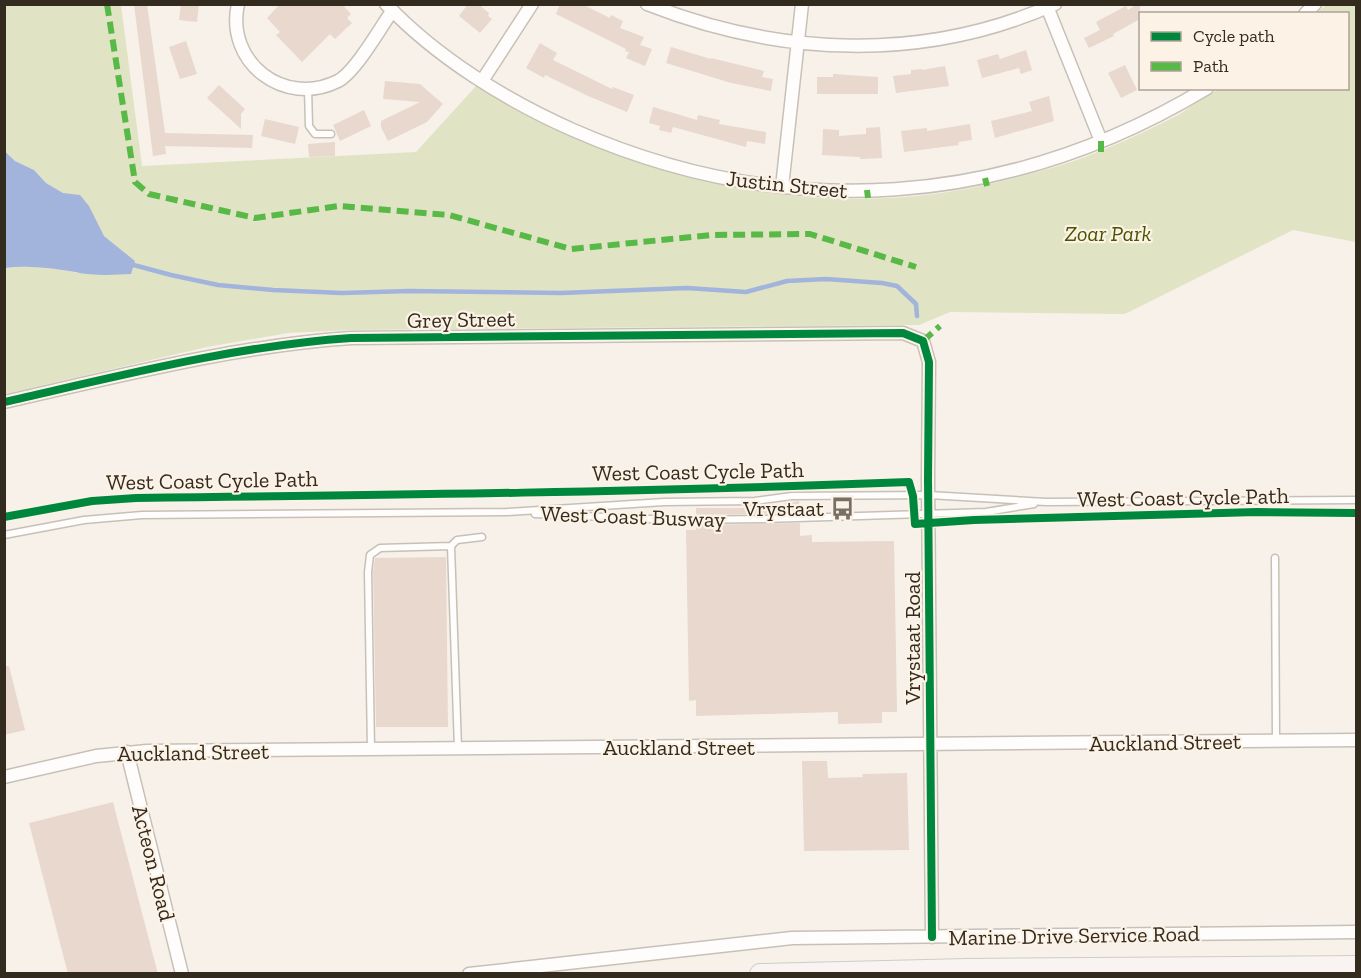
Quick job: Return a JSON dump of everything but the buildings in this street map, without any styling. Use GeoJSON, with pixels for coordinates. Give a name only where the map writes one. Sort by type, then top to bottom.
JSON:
{"type":"FeatureCollection","features":[{"type":"Feature","properties":{"kind":"main road"},"geometry":{"type":"LineString","coordinates":[[760,974],[920,970],[1356,966]]}},
{"type":"Feature","properties":{"kind":"street","name":"Justin Street"},"geometry":{"type":"LineString","coordinates":[[238,4],[235,17],[237,30],[251,61],[263,74],[280,86],[314,89],[340,80],[355,65],[389,8],[447,57],[518,104],[607,145],[646,159],[703,174],[822,191],[909,188],[985,178],[1059,158],[1150,121],[1204,90]]}},
{"type":"Feature","properties":{"kind":"street"},"geometry":{"type":"LineString","coordinates":[[482,81],[532,4]]}},
{"type":"Feature","properties":{"kind":"street"},"geometry":{"type":"LineString","coordinates":[[647,4],[675,16],[725,31],[798,44],[861,46],[925,41],[987,28],[1050,6],[1101,141]]}},
{"type":"Feature","properties":{"kind":"street"},"geometry":{"type":"LineString","coordinates":[[782,187],[802,4]]}},
{"type":"Feature","properties":{"kind":"street","name":"Grey Street"},"geometry":{"type":"LineString","coordinates":[[4,402],[249,350],[302,341],[351,338],[903,333],[922,341]]}},
{"type":"Feature","properties":{"kind":"street","name":"Vrystaat Road"},"geometry":{"type":"LineString","coordinates":[[922,341],[930,362],[932,937]]}},
{"type":"Feature","properties":{"kind":"street","name":"Auckland Street"},"geometry":{"type":"LineString","coordinates":[[4,777],[74,760],[127,752],[1356,740]]}},
{"type":"Feature","properties":{"kind":"street","name":"Acteon Road"},"geometry":{"type":"LineString","coordinates":[[127,752],[182,974]]}},
{"type":"Feature","properties":{"kind":"street","name":"Marine Drive Service Road"},"geometry":{"type":"LineString","coordinates":[[469,974],[792,939],[1356,932]]}},
{"type":"Feature","properties":{"kind":"lane"},"geometry":{"type":"LineString","coordinates":[[308,89],[309,126],[315,134],[331,134]]}},
{"type":"Feature","properties":{"kind":"lane","name":"West Coast Busway"},"geometry":{"type":"LineString","coordinates":[[4,535],[84,520],[142,515],[507,512],[664,502],[755,501],[792,496],[929,495],[1046,502],[1356,500]]}},
{"type":"Feature","properties":{"kind":"lane","name":"West Coast Busway"},"geometry":{"type":"LineString","coordinates":[[507,512],[675,520],[765,519],[986,512],[1046,502]]}},
{"type":"Feature","properties":{"kind":"lane"},"geometry":{"type":"LineString","coordinates":[[371,749],[368,572],[370,555],[380,548],[451,546],[457,540],[482,537]]}},
{"type":"Feature","properties":{"kind":"lane"},"geometry":{"type":"LineString","coordinates":[[451,546],[458,749]]}},
{"type":"Feature","properties":{"kind":"lane"},"geometry":{"type":"LineString","coordinates":[[1275,558],[1276,741]]}},
{"type":"Feature","properties":{"kind":"green space","name":"Zoar Park"},"geometry":{"type":"Polygon","coordinates":[[[5,5],[121,5],[142,166],[416,152],[477,85],[529,115],[584,141],[641,163],[700,180],[759,192],[820,198],[880,198],[941,193],[974,187],[1071,162],[1154,127],[1218,90],[1349,90],[1349,12],[1318,12],[1326,5],[1356,5],[1356,242],[1293,230],[1125,314],[950,312],[919,325],[349,330],[288,333],[207,347],[5,394],[5,268],[41,267],[77,273],[135,261],[104,236],[63,193],[46,183],[34,170],[15,161],[5,150],[5,5]]]}},
{"type":"Feature","properties":{"kind":"water"},"geometry":{"type":"Polygon","coordinates":[[[4,150],[15,161],[34,170],[46,183],[63,193],[80,195],[89,206],[104,236],[135,261],[131,274],[95,275],[49,268],[5,268],[4,150]]]}},
{"type":"Feature","properties":{"kind":"waterway"},"geometry":{"type":"LineString","coordinates":[[130,264],[218,285],[342,293],[409,291],[561,293],[687,288],[746,292],[787,281],[826,279],[897,286],[916,304],[917,316]]}},
{"type":"Feature","properties":{"kind":"marked path"},"geometry":{"type":"LineString","coordinates":[[107,4],[135,182],[149,194],[255,218],[339,206],[449,215],[571,249],[712,235],[810,234],[916,267]]}},
{"type":"Feature","properties":{"kind":"marked path"},"geometry":{"type":"LineString","coordinates":[[1101,141],[1101,152]]}},
{"type":"Feature","properties":{"kind":"marked path"},"geometry":{"type":"LineString","coordinates":[[985,178],[987,186]]}},
{"type":"Feature","properties":{"kind":"marked path"},"geometry":{"type":"LineString","coordinates":[[867,190],[868,198]]}},
{"type":"Feature","properties":{"kind":"marked path"},"geometry":{"type":"LineString","coordinates":[[923,341],[940,326]]}},
{"type":"Feature","properties":{"kind":"cycle path"},"geometry":{"type":"LineString","coordinates":[[4,402],[133,372],[220,355],[351,338],[903,333],[923,341],[929,362],[932,937]]}},
{"type":"Feature","properties":{"kind":"cycle path","name":"West Coast Cycle Path"},"geometry":{"type":"LineString","coordinates":[[4,517],[92,501],[136,498],[620,491],[909,482],[913,496],[915,524],[974,520],[1257,512],[1356,513]]}},
{"type":"Feature","properties":{"kind":"place","name":"Vrystaat"},"geometry":{"type":"Point","coordinates":[842,508]}}]}
